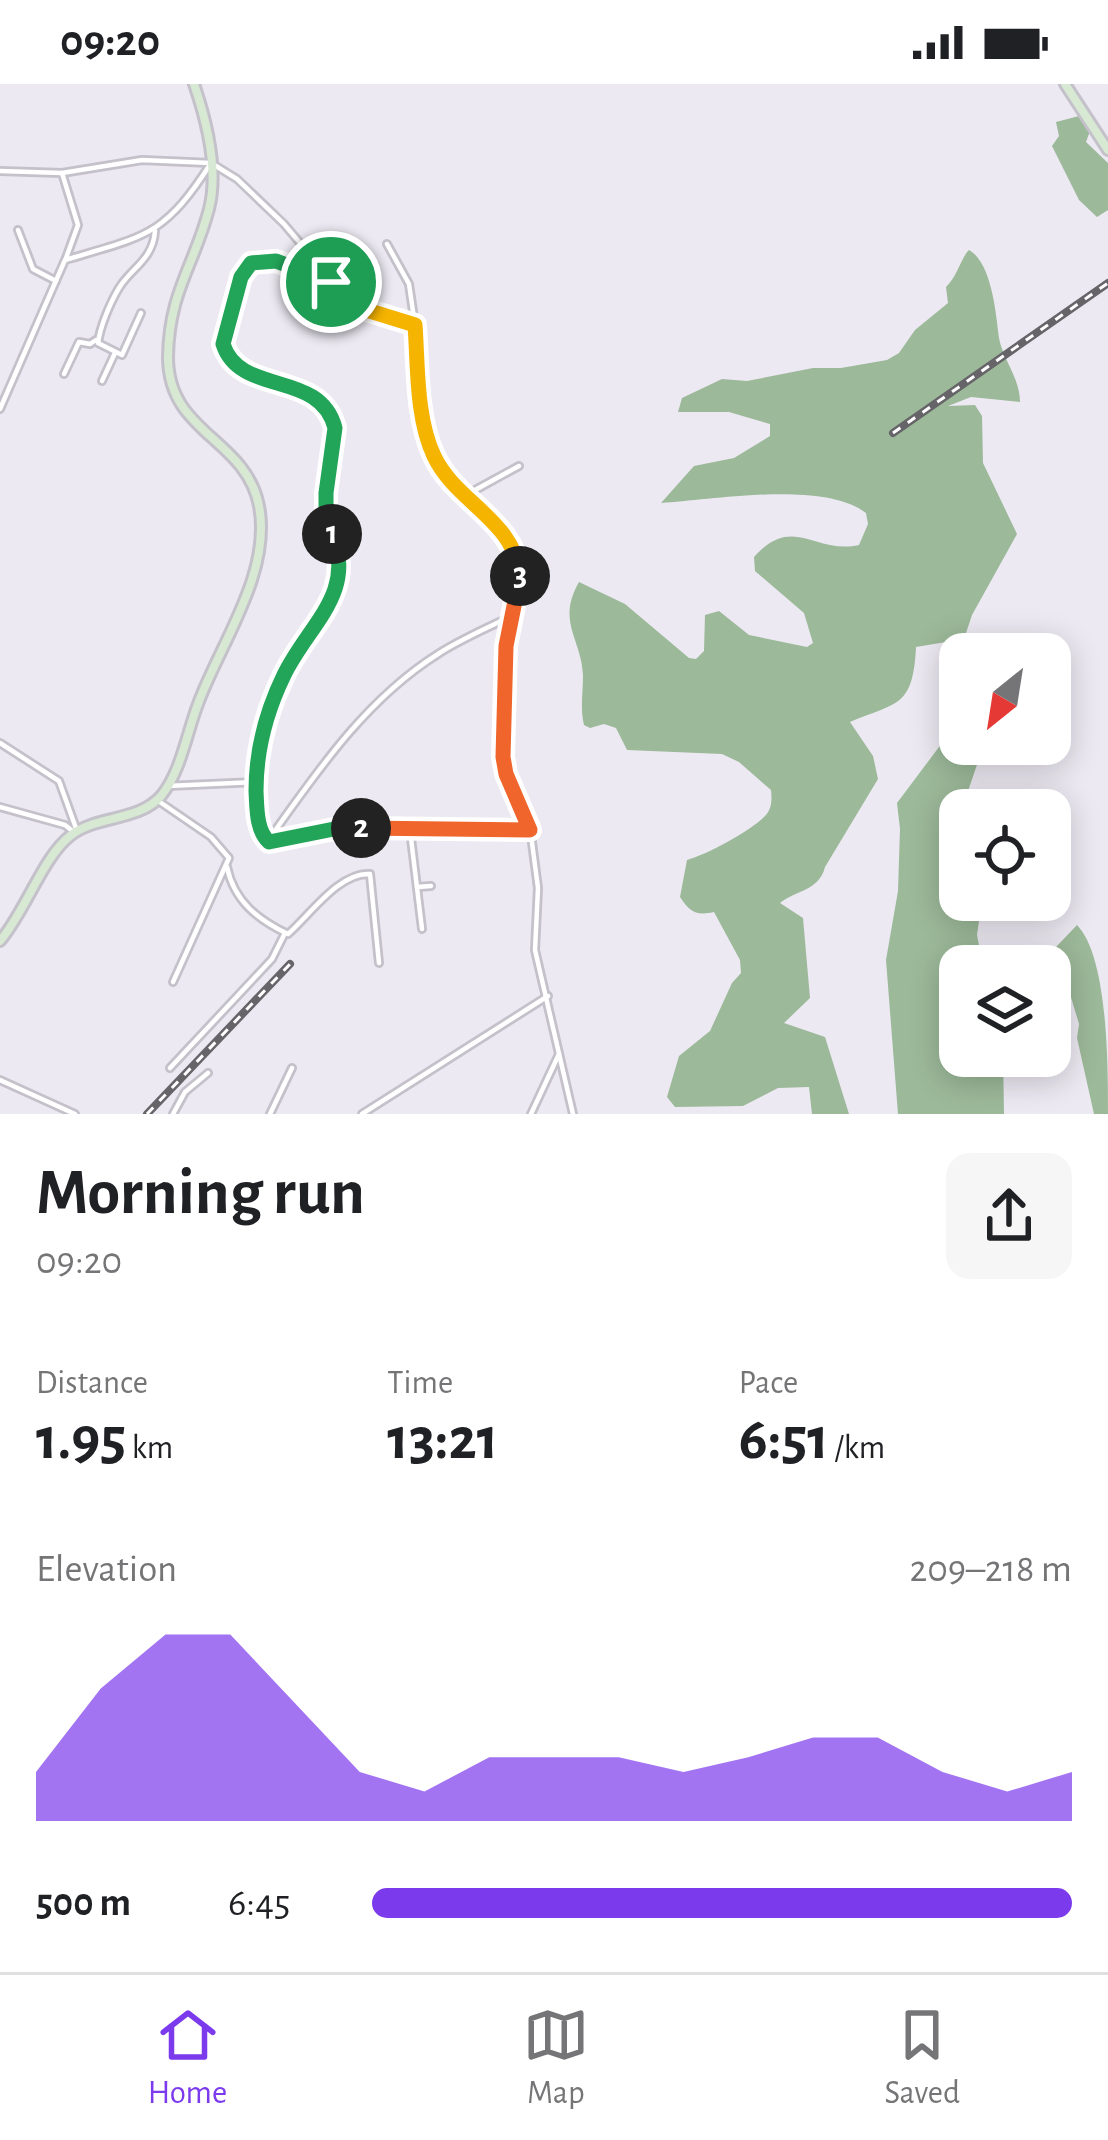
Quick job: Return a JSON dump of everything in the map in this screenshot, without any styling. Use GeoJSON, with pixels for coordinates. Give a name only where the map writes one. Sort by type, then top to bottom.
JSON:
{"type":"FeatureCollection","features":[{"type":"Feature","properties":{"kind":"main road"},"geometry":{"type":"LineString","coordinates":[[0,941],[19,920],[60,845],[76,832],[145,808],[167,787],[248,586],[261,526],[258,500],[248,475],[231,453],[188,417],[169,374],[173,305],[208,212],[211,163],[206,122],[194,84]]}},
{"type":"Feature","properties":{"kind":"main road"},"geometry":{"type":"LineString","coordinates":[[1065,84],[1108,150]]}},
{"type":"Feature","properties":{"kind":"street"},"geometry":{"type":"LineString","coordinates":[[0,171],[62,173],[137,161],[211,163],[237,179],[270,210],[331,282],[360,308],[415,325]]}},
{"type":"Feature","properties":{"kind":"street"},"geometry":{"type":"LineString","coordinates":[[65,260],[155,231],[211,163]]}},
{"type":"Feature","properties":{"kind":"street"},"geometry":{"type":"LineString","coordinates":[[0,409],[78,224],[62,173]]}},
{"type":"Feature","properties":{"kind":"street"},"geometry":{"type":"LineString","coordinates":[[19,230],[32,267],[56,281]]}},
{"type":"Feature","properties":{"kind":"street"},"geometry":{"type":"LineString","coordinates":[[64,374],[79,342],[96,340],[119,287],[137,270],[155,231]]}},
{"type":"Feature","properties":{"kind":"street"},"geometry":{"type":"LineString","coordinates":[[387,244],[408,281],[428,441],[440,466],[495,522],[514,552],[520,575],[506,651],[504,762],[530,830],[538,888],[535,947],[573,1114]]}},
{"type":"Feature","properties":{"kind":"street"},"geometry":{"type":"LineString","coordinates":[[267,842],[257,812],[260,741],[282,678],[325,610],[340,573],[340,554],[325,508],[335,424],[325,406],[303,389],[239,368],[227,355],[224,339],[241,277],[251,263],[276,261],[331,282]]}},
{"type":"Feature","properties":{"kind":"street"},"geometry":{"type":"LineString","coordinates":[[96,340],[115,353],[124,352],[141,314]]}},
{"type":"Feature","properties":{"kind":"street"},"geometry":{"type":"LineString","coordinates":[[102,381],[115,353]]}},
{"type":"Feature","properties":{"kind":"street"},"geometry":{"type":"LineString","coordinates":[[466,495],[519,466]]}},
{"type":"Feature","properties":{"kind":"street"},"geometry":{"type":"LineString","coordinates":[[267,842],[323,763],[392,690],[437,654],[513,615]]}},
{"type":"Feature","properties":{"kind":"street"},"geometry":{"type":"LineString","coordinates":[[0,743],[57,779],[76,832]]}},
{"type":"Feature","properties":{"kind":"street"},"geometry":{"type":"LineString","coordinates":[[167,787],[256,782]]}},
{"type":"Feature","properties":{"kind":"street"},"geometry":{"type":"LineString","coordinates":[[157,800],[229,856],[173,982]]}},
{"type":"Feature","properties":{"kind":"street"},"geometry":{"type":"LineString","coordinates":[[0,807],[76,832]]}},
{"type":"Feature","properties":{"kind":"street"},"geometry":{"type":"LineString","coordinates":[[267,842],[345,828],[530,830]]}},
{"type":"Feature","properties":{"kind":"street"},"geometry":{"type":"LineString","coordinates":[[410,830],[422,929]]}},
{"type":"Feature","properties":{"kind":"street"},"geometry":{"type":"LineString","coordinates":[[227,868],[241,901],[285,933],[335,890],[368,873],[374,881],[379,963]]}},
{"type":"Feature","properties":{"kind":"street"},"geometry":{"type":"LineString","coordinates":[[417,887],[431,886]]}},
{"type":"Feature","properties":{"kind":"street"},"geometry":{"type":"LineString","coordinates":[[170,1069],[272,959],[285,933]]}},
{"type":"Feature","properties":{"kind":"street"},"geometry":{"type":"LineString","coordinates":[[362,1114],[548,996]]}},
{"type":"Feature","properties":{"kind":"street"},"geometry":{"type":"LineString","coordinates":[[531,1114],[560,1052]]}},
{"type":"Feature","properties":{"kind":"street"},"geometry":{"type":"LineString","coordinates":[[270,1114],[292,1068]]}},
{"type":"Feature","properties":{"kind":"street"},"geometry":{"type":"LineString","coordinates":[[173,1114],[185,1092],[208,1073]]}},
{"type":"Feature","properties":{"kind":"street"},"geometry":{"type":"LineString","coordinates":[[0,1080],[76,1114]]}},
{"type":"Feature","properties":{"kind":"green space"},"geometry":{"type":"Polygon","coordinates":[[[1083,115],[1090,131],[1086,142],[1108,163],[1108,210],[1097,217],[1079,200],[1052,146],[1059,136],[1056,122],[1083,115]]]}},
{"type":"Feature","properties":{"kind":"green space"},"geometry":{"type":"Polygon","coordinates":[[[969,250],[988,277],[1001,346],[1020,402],[971,397],[948,406],[975,405],[982,416],[983,463],[1017,534],[966,633],[939,633],[939,643],[916,647],[911,682],[900,700],[850,722],[873,756],[878,779],[818,881],[780,903],[803,918],[810,998],[784,1023],[825,1037],[849,1114],[812,1114],[809,1087],[778,1088],[743,1106],[675,1107],[667,1097],[679,1056],[710,1031],[741,973],[740,960],[714,912],[694,912],[680,897],[687,860],[757,823],[770,808],[771,790],[739,762],[722,754],[627,750],[616,728],[584,725],[582,663],[570,620],[573,596],[579,582],[625,604],[689,658],[696,659],[704,651],[705,615],[719,611],[749,635],[807,647],[813,643],[804,613],[755,571],[754,557],[781,538],[859,545],[868,524],[866,513],[847,503],[796,495],[661,503],[694,466],[734,458],[770,436],[770,424],[729,412],[678,412],[682,398],[722,379],[747,381],[887,360],[948,303],[946,287],[969,250]]]}},
{"type":"Feature","properties":{"kind":"green space"},"geometry":{"type":"Polygon","coordinates":[[[939,747],[939,765],[977,765],[969,789],[939,789],[939,921],[979,921],[979,945],[939,945],[939,1077],[1003,1077],[1004,1114],[898,1114],[886,960],[898,891],[897,803],[939,747]]]}},
{"type":"Feature","properties":{"kind":"green space"},"geometry":{"type":"Polygon","coordinates":[[[1077,925],[1095,961],[1106,1041],[1108,1114],[1094,1114],[1071,997],[1071,945],[1058,945],[1077,925]]]}},
{"type":"Feature","properties":{"kind":"railway"},"geometry":{"type":"LineString","coordinates":[[893,433],[1108,283]]}},
{"type":"Feature","properties":{"kind":"railway"},"geometry":{"type":"LineString","coordinates":[[147,1114],[290,964]]}},
{"type":"Feature","properties":{"kind":"route"},"geometry":{"type":"LineString","coordinates":[[276,261],[331,282],[360,308],[415,325],[423,411],[434,456],[505,534],[518,562],[519,584],[506,646],[503,757],[530,830],[345,828],[273,843],[262,834],[256,773],[261,736],[282,678],[325,610],[341,569],[325,508],[335,424],[325,406],[303,389],[239,368],[227,355],[224,339],[241,277],[251,263],[276,261]]}}]}
